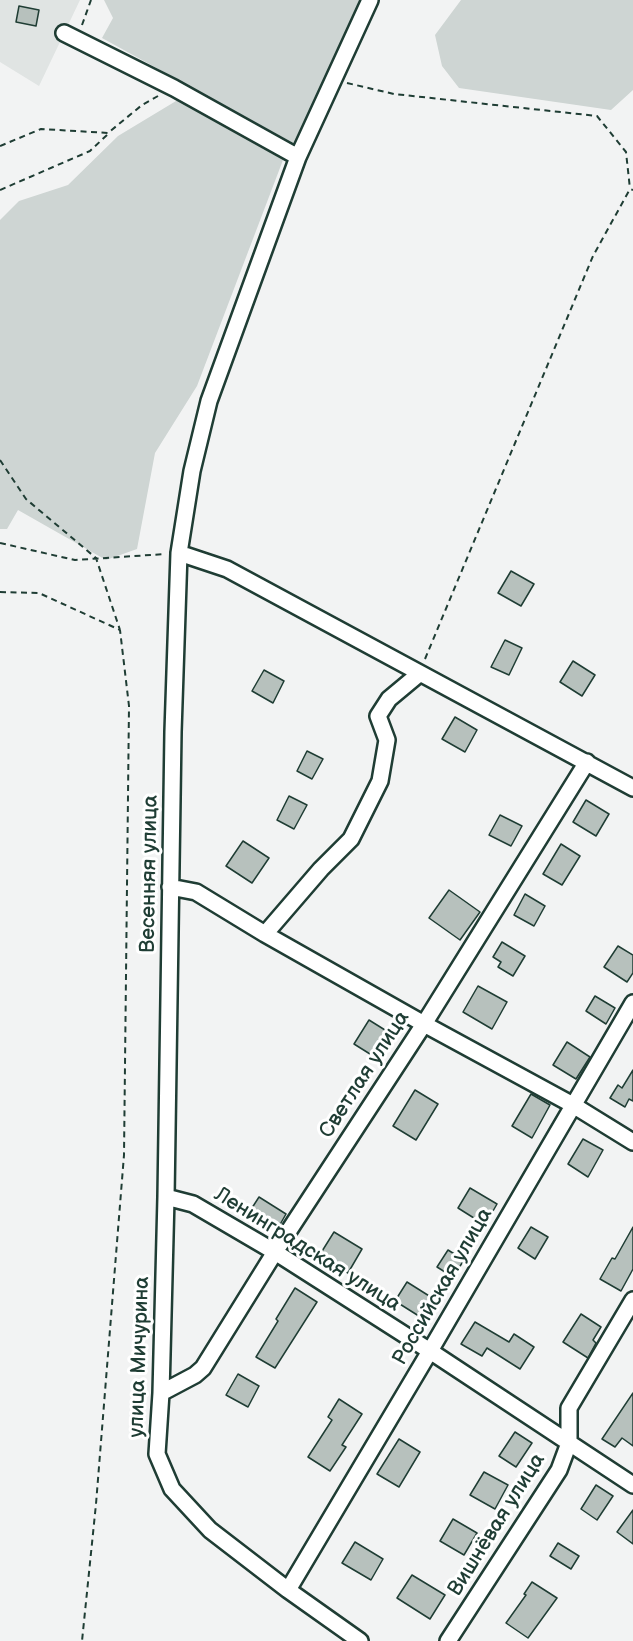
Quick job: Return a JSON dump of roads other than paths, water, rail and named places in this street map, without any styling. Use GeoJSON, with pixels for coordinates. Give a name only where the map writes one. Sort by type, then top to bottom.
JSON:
{"type":"FeatureCollection","features":[{"type":"Feature","properties":{"kind":"street","name":"Весенняя улица"},"geometry":{"type":"LineString","coordinates":[[166,1197],[172,732],[179,553],[192,471],[209,401],[298,157],[370,0]]}},
{"type":"Feature","properties":{"kind":"street"},"geometry":{"type":"LineString","coordinates":[[71,36],[174,88],[298,157]]}},
{"type":"Feature","properties":{"kind":"street"},"geometry":{"type":"LineString","coordinates":[[179,553],[227,569],[633,788]]}},
{"type":"Feature","properties":{"kind":"street"},"geometry":{"type":"LineString","coordinates":[[265,934],[321,869],[351,839],[380,781],[387,740],[378,716],[389,699],[419,674]]}},
{"type":"Feature","properties":{"kind":"street","name":"Светлая улица"},"geometry":{"type":"LineString","coordinates":[[161,1393],[195,1375],[203,1368],[275,1252],[424,1024],[587,762]]}},
{"type":"Feature","properties":{"kind":"street"},"geometry":{"type":"LineString","coordinates":[[170,887],[196,892],[424,1024],[573,1105],[633,1142]]}},
{"type":"Feature","properties":{"kind":"street","name":"Российская улица"},"geometry":{"type":"LineString","coordinates":[[288,1590],[633,1003]]}},
{"type":"Feature","properties":{"kind":"street","name":"Ленинградская улица"},"geometry":{"type":"LineString","coordinates":[[166,1197],[193,1204],[275,1252],[633,1485]]}},
{"type":"Feature","properties":{"kind":"street","name":"улица Мичурина"},"geometry":{"type":"LineString","coordinates":[[166,1197],[161,1393],[157,1454],[172,1490],[210,1530],[288,1590],[360,1641]]}},
{"type":"Feature","properties":{"kind":"street","name":"Вишнёвая улица"},"geometry":{"type":"LineString","coordinates":[[448,1641],[559,1470],[568,1443],[569,1408],[633,1300]]}}]}
